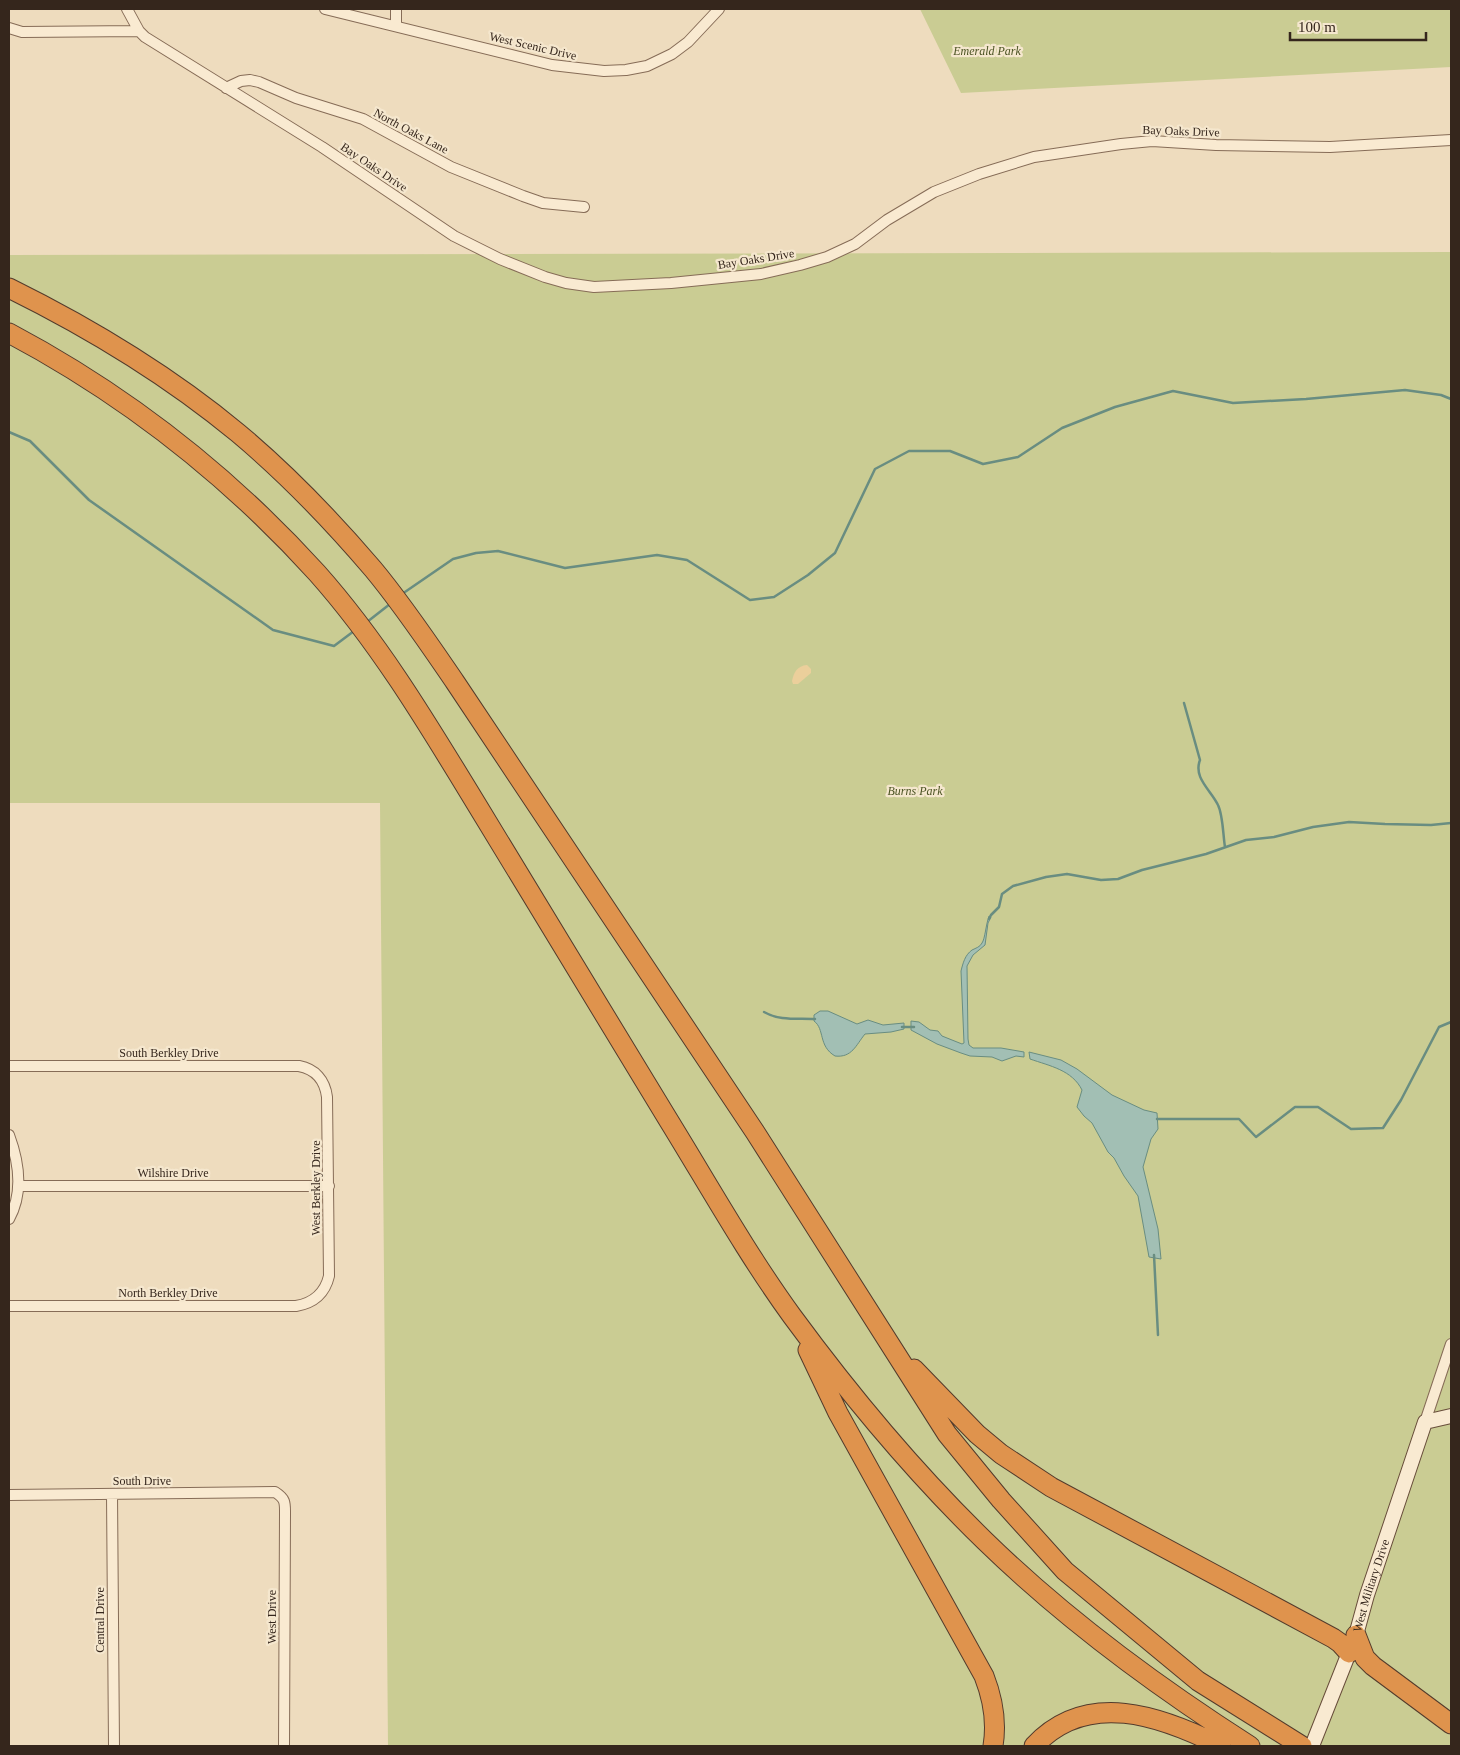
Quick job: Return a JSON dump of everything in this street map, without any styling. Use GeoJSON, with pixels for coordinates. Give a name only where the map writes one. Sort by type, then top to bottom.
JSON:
{"type":"FeatureCollection","features":[{"type":"Feature","properties":{"kind":"highway"},"geometry":{"type":"LineString","coordinates":[[9,288],[87,328],[160,375],[237,433],[293,483],[326,516],[375,571],[415,624],[755,1132],[947,1434],[1001,1500],[1065,1571],[1198,1681],[1302,1746]]}},
{"type":"Feature","properties":{"kind":"highway"},"geometry":{"type":"LineString","coordinates":[[9,333],[67,365],[163,431],[233,490],[316,572],[378,651],[404,688],[451,762],[750,1255],[790,1313],[888,1438],[985,1541],[1043,1592],[1131,1664],[1250,1746]]}},
{"type":"Feature","properties":{"kind":"highway"},"geometry":{"type":"LineString","coordinates":[[790,1313],[838,1413],[984,1676],[994,1716],[993,1746]]}},
{"type":"Feature","properties":{"kind":"highway"},"geometry":{"type":"LineString","coordinates":[[892,1346],[977,1434],[1021,1468],[1051,1487],[1340,1643],[1346,1660],[1354,1664],[1373,1666]]}},
{"type":"Feature","properties":{"kind":"highway"},"geometry":{"type":"LineString","coordinates":[[1326,1635],[1357,1630],[1365,1658],[1451,1724]]}},
{"type":"Feature","properties":{"kind":"highway"},"geometry":{"type":"LineString","coordinates":[[1034,1746],[1048,1733],[1068,1721],[1094,1713],[1108,1712],[1144,1716],[1195,1733],[1221,1746]]}},
{"type":"Feature","properties":{"kind":"street","name":"Bay Oaks Drive"},"geometry":{"type":"LineString","coordinates":[[128,9],[139,31],[160,46],[322,148],[454,236],[500,258],[545,276],[566,283],[594,287],[725,278],[761,274],[800,265],[827,257],[855,244],[887,220],[934,192],[979,174],[1034,157],[1152,141],[1216,145],[1330,147],[1451,140]]}},
{"type":"Feature","properties":{"kind":"street","name":"West Scenic Drive"},"geometry":{"type":"LineString","coordinates":[[325,9],[552,65],[585,70],[618,70],[647,66],[672,54],[688,42],[719,9]]}},
{"type":"Feature","properties":{"kind":"street"},"geometry":{"type":"LineString","coordinates":[[396,9],[396,26]]}},
{"type":"Feature","properties":{"kind":"street"},"geometry":{"type":"LineString","coordinates":[[9,28],[22,32],[139,31]]}},
{"type":"Feature","properties":{"kind":"street","name":"North Oaks Lane"},"geometry":{"type":"LineString","coordinates":[[226,88],[241,81],[259,82],[296,98],[363,119],[451,167],[523,196],[543,203],[584,207]]}},
{"type":"Feature","properties":{"kind":"street","name":"South Berkley Drive"},"geometry":{"type":"LineString","coordinates":[[9,1066],[298,1066],[312,1070],[323,1082]]}},
{"type":"Feature","properties":{"kind":"street","name":"West Berkley Drive"},"geometry":{"type":"LineString","coordinates":[[322,1292],[329,1276],[328,1097],[323,1082]]}},
{"type":"Feature","properties":{"kind":"street"},"geometry":{"type":"LineString","coordinates":[[9,1135],[15,1151],[18,1168],[16,1201],[9,1219]]}},
{"type":"Feature","properties":{"kind":"street","name":"Wilshire Drive"},"geometry":{"type":"LineString","coordinates":[[18,1186],[329,1186]]}},
{"type":"Feature","properties":{"kind":"street","name":"North Berkley Drive"},"geometry":{"type":"LineString","coordinates":[[9,1306],[296,1306],[314,1300],[322,1292]]}},
{"type":"Feature","properties":{"kind":"street"},"geometry":{"type":"LineString","coordinates":[[1425,1422],[1451,1344]]}},
{"type":"Feature","properties":{"kind":"street"},"geometry":{"type":"LineString","coordinates":[[1425,1422],[1451,1416]]}},
{"type":"Feature","properties":{"kind":"street","name":"West Military Drive"},"geometry":{"type":"LineString","coordinates":[[1312,1746],[1357,1630],[1425,1422]]}},
{"type":"Feature","properties":{"kind":"street","name":"South Drive"},"geometry":{"type":"LineString","coordinates":[[9,1495],[275,1492]]}},
{"type":"Feature","properties":{"kind":"street","name":"West Drive"},"geometry":{"type":"LineString","coordinates":[[275,1492],[282,1496],[285,1504],[284,1746]]}},
{"type":"Feature","properties":{"kind":"street","name":"Central Drive"},"geometry":{"type":"LineString","coordinates":[[112,1494],[114,1746]]}},
{"type":"Feature","properties":{"kind":"green space","name":"Emerald Park"},"geometry":{"type":"Polygon","coordinates":[[[920,9],[1451,9],[1451,67],[961,93],[920,9]]]}},
{"type":"Feature","properties":{"kind":"green space","name":"Burns Park"},"geometry":{"type":"Polygon","coordinates":[[[1451,252],[1451,1746],[388,1746],[380,803],[9,803],[9,255],[1451,252]]]}},
{"type":"Feature","properties":{"kind":"sand"},"geometry":{"type":"Polygon","coordinates":[[[807,665],[811,669],[811,673],[798,684],[793,684],[792,681],[796,670],[807,665]]]}},
{"type":"Feature","properties":{"kind":"shaded area"},"geometry":{"type":"Polygon","coordinates":[[[989,916],[991,917],[988,923],[985,945],[973,955],[967,966],[968,1039],[969,1045],[973,1048],[1001,1048],[1024,1052],[1024,1057],[1016,1056],[1002,1061],[992,1057],[970,1056],[961,1053],[937,1044],[911,1030],[911,1021],[919,1022],[930,1030],[938,1031],[942,1036],[962,1044],[964,1043],[961,971],[968,954],[980,946],[983,941],[989,916]]]}},
{"type":"Feature","properties":{"kind":"shaded area"},"geometry":{"type":"Polygon","coordinates":[[[820,1011],[828,1011],[857,1024],[868,1020],[883,1025],[904,1023],[904,1029],[865,1034],[850,1053],[835,1056],[826,1047],[820,1028],[814,1021],[814,1015],[820,1011]]]}},
{"type":"Feature","properties":{"kind":"shaded area"},"geometry":{"type":"Polygon","coordinates":[[[1029,1052],[1061,1060],[1077,1069],[1112,1095],[1144,1110],[1157,1113],[1158,1129],[1151,1139],[1143,1167],[1158,1229],[1161,1259],[1149,1257],[1138,1196],[1114,1158],[1108,1152],[1092,1123],[1077,1107],[1082,1090],[1078,1083],[1060,1070],[1030,1059],[1029,1052]]]}},
{"type":"Feature","properties":{"kind":"waterway"},"geometry":{"type":"LineString","coordinates":[[402,594],[453,559],[476,553],[498,551],[565,568],[657,555],[687,560],[750,600],[774,597],[808,575],[835,553],[875,469],[909,451],[950,451],[983,464],[1018,457],[1062,428],[1115,407],[1173,391],[1233,403],[1306,399],[1405,390],[1441,395],[1451,399]]}},
{"type":"Feature","properties":{"kind":"waterway"},"geometry":{"type":"LineString","coordinates":[[9,432],[30,441],[89,500],[273,630],[334,646],[354,631]]}},
{"type":"Feature","properties":{"kind":"waterway"},"geometry":{"type":"LineString","coordinates":[[367,622],[390,604]]}},
{"type":"Feature","properties":{"kind":"waterway"},"geometry":{"type":"LineString","coordinates":[[1184,703],[1200,760],[1198,766],[1199,773],[1220,809],[1225,847]]}},
{"type":"Feature","properties":{"kind":"waterway"},"geometry":{"type":"LineString","coordinates":[[989,919],[999,907],[1002,894],[1013,886],[1046,877],[1067,874],[1101,880],[1118,879],[1142,870],[1206,854],[1246,840],[1274,837],[1313,827],[1349,822],[1431,825],[1451,823]]}},
{"type":"Feature","properties":{"kind":"waterway"},"geometry":{"type":"LineString","coordinates":[[764,1012],[782,1018],[815,1019]]}},
{"type":"Feature","properties":{"kind":"waterway"},"geometry":{"type":"LineString","coordinates":[[1157,1119],[1239,1119],[1256,1137],[1295,1107],[1318,1107],[1351,1129],[1383,1128],[1401,1100],[1439,1027],[1451,1022]]}},
{"type":"Feature","properties":{"kind":"waterway"},"geometry":{"type":"LineString","coordinates":[[902,1027],[914,1027]]}},
{"type":"Feature","properties":{"kind":"waterway"},"geometry":{"type":"LineString","coordinates":[[1154,1255],[1158,1335]]}}]}
